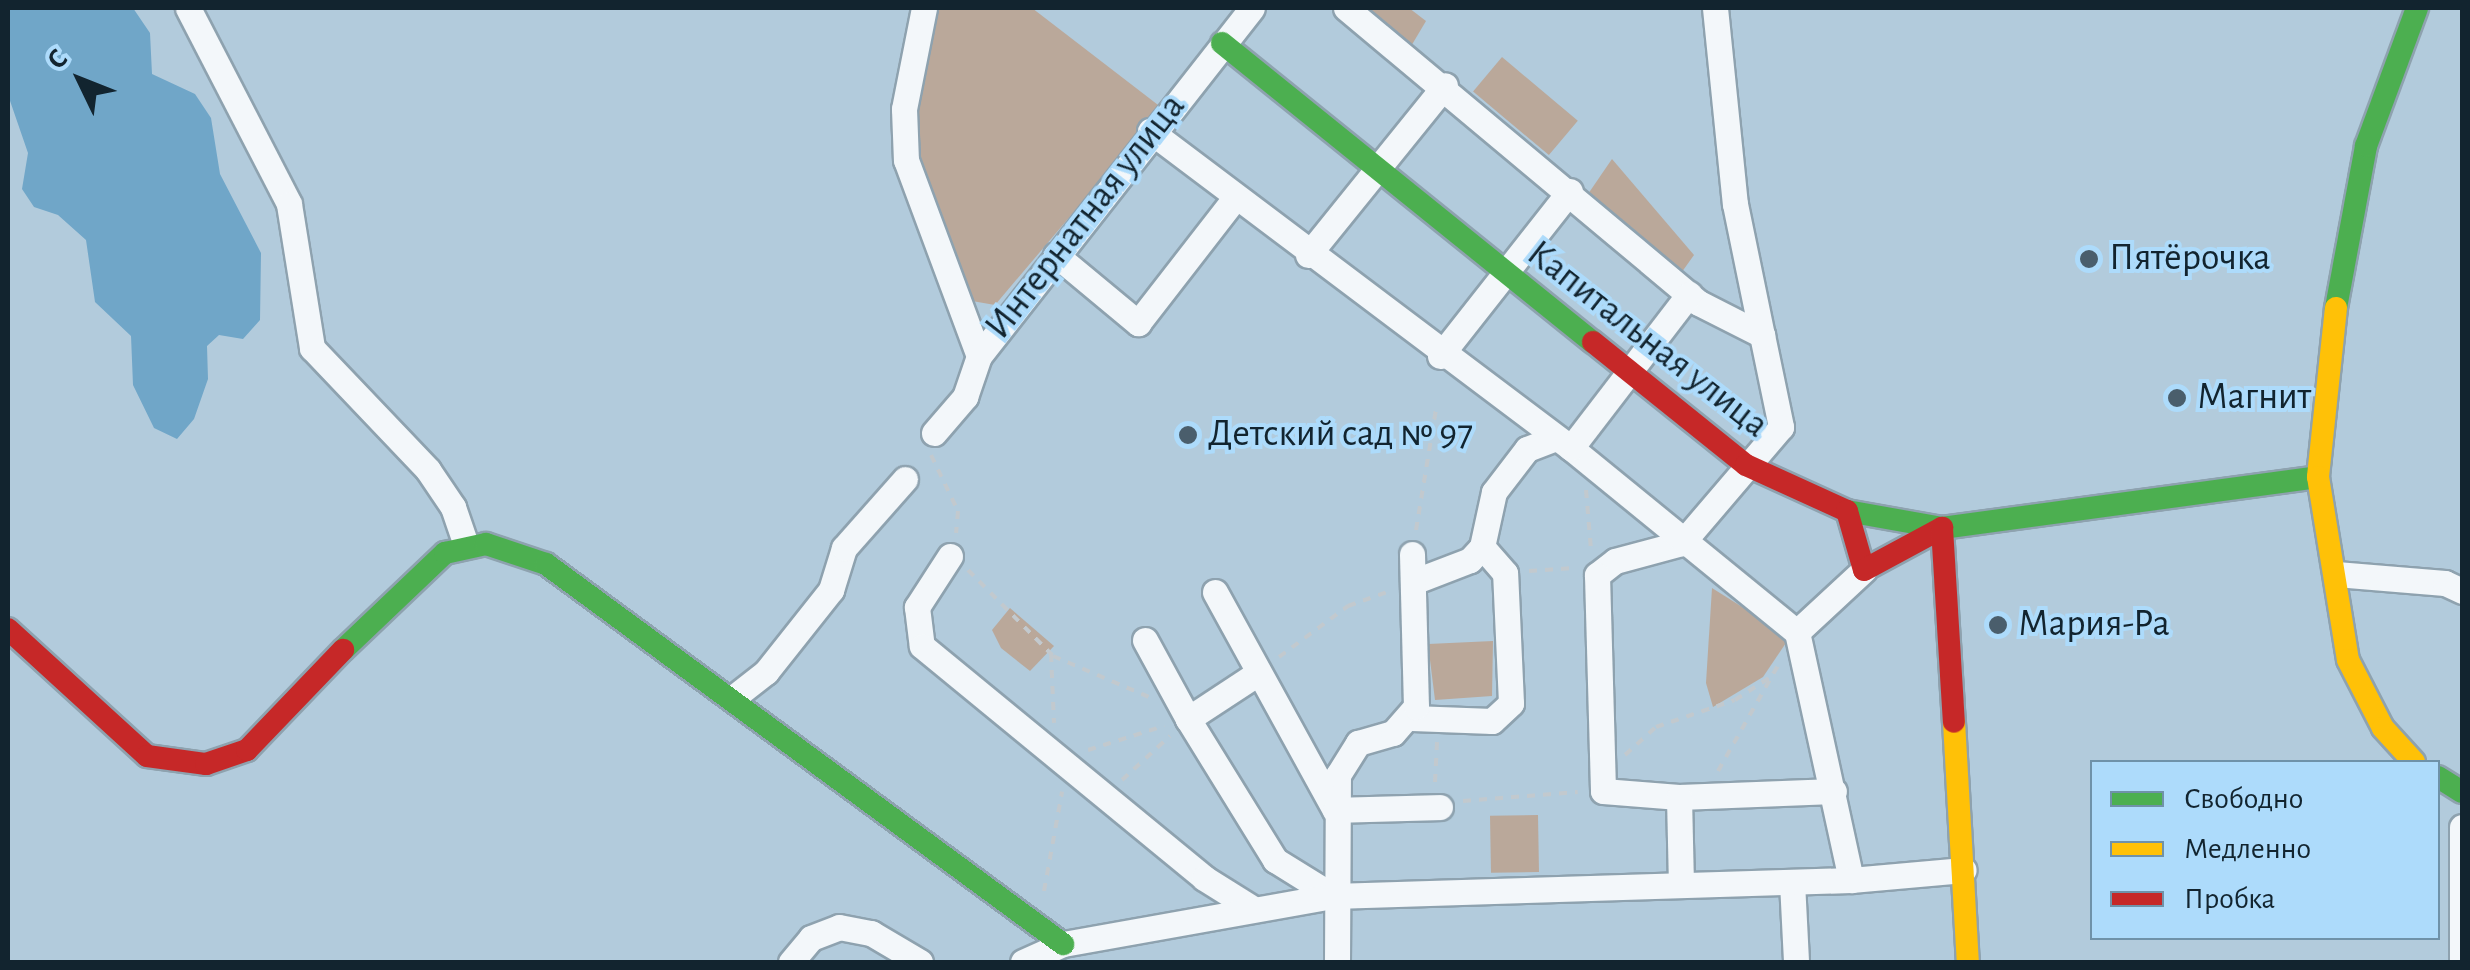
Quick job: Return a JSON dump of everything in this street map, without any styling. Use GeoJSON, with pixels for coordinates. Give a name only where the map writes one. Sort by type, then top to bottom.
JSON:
{"type":"FeatureCollection","features":[{"type":"Feature","properties":{"kind":"street"},"geometry":{"type":"LineString","coordinates":[[188,8],[289,204],[312,348],[428,470],[453,507],[466,545]]}},
{"type":"Feature","properties":{"kind":"street"},"geometry":{"type":"LineString","coordinates":[[924,8],[904,109],[906,160],[979,356]]}},
{"type":"Feature","properties":{"kind":"street","name":"Интернатная улица"},"geometry":{"type":"LineString","coordinates":[[934,433],[965,398],[979,356],[1150,131],[1252,8]]}},
{"type":"Feature","properties":{"kind":"street"},"geometry":{"type":"LineString","coordinates":[[1346,8],[1445,85],[1689,294],[1762,335]]}},
{"type":"Feature","properties":{"kind":"street"},"geometry":{"type":"LineString","coordinates":[[1715,8],[1736,204],[1782,427],[1682,544],[1597,566],[1603,785],[1692,797],[1834,791]]}},
{"type":"Feature","properties":{"kind":"street"},"geometry":{"type":"LineString","coordinates":[[2412,760],[2383,728],[2348,660],[2318,477],[2342,250],[2366,146],[2416,8]]}},
{"type":"Feature","properties":{"kind":"street","name":"Капитальная улица"},"geometry":{"type":"LineString","coordinates":[[1222,43],[1746,466],[1847,511],[1942,528]]}},
{"type":"Feature","properties":{"kind":"street"},"geometry":{"type":"LineString","coordinates":[[1308,255],[1445,85]]}},
{"type":"Feature","properties":{"kind":"street"},"geometry":{"type":"LineString","coordinates":[[1150,131],[1440,356],[1569,448],[1682,544],[1797,632],[1851,880]]}},
{"type":"Feature","properties":{"kind":"street"},"geometry":{"type":"LineString","coordinates":[[1440,356],[1570,191]]}},
{"type":"Feature","properties":{"kind":"street"},"geometry":{"type":"LineString","coordinates":[[1056,255],[1138,323],[1235,198]]}},
{"type":"Feature","properties":{"kind":"street"},"geometry":{"type":"LineString","coordinates":[[1413,582],[1470,560],[1482,547],[1494,492],[1527,449],[1569,448],[1689,294]]}},
{"type":"Feature","properties":{"kind":"street"},"geometry":{"type":"LineString","coordinates":[[1797,632],[1864,570],[1942,528],[2318,477]]}},
{"type":"Feature","properties":{"kind":"street"},"geometry":{"type":"LineString","coordinates":[[734,697],[766,672],[831,590],[844,548],[905,479]]}},
{"type":"Feature","properties":{"kind":"street"},"geometry":{"type":"LineString","coordinates":[[1847,511],[1864,570]]}},
{"type":"Feature","properties":{"kind":"street"},"geometry":{"type":"LineString","coordinates":[[1942,528],[1968,962]]}},
{"type":"Feature","properties":{"kind":"street"},"geometry":{"type":"LineString","coordinates":[[8,629],[147,756],[206,764],[247,750],[416,574],[466,545],[486,544],[546,564],[734,697],[1038,925],[1045,955],[1252,908],[1333,896],[1851,880],[1964,870]]}},
{"type":"Feature","properties":{"kind":"street"},"geometry":{"type":"LineString","coordinates":[[1337,962],[1333,896],[1335,810],[1338,775],[1348,752],[1422,719],[1492,721],[1511,702],[1504,572],[1482,547]]}},
{"type":"Feature","properties":{"kind":"street"},"geometry":{"type":"LineString","coordinates":[[953,551],[917,608],[922,646],[1107,799],[1252,908]]}},
{"type":"Feature","properties":{"kind":"street"},"geometry":{"type":"LineString","coordinates":[[1412,554],[1422,719]]}},
{"type":"Feature","properties":{"kind":"street"},"geometry":{"type":"LineString","coordinates":[[2336,574],[2445,583],[2462,591]]}},
{"type":"Feature","properties":{"kind":"street"},"geometry":{"type":"LineString","coordinates":[[1215,592],[1335,810]]}},
{"type":"Feature","properties":{"kind":"street"},"geometry":{"type":"LineString","coordinates":[[1145,640],[1188,719],[1275,860],[1333,896]]}},
{"type":"Feature","properties":{"kind":"street"},"geometry":{"type":"LineString","coordinates":[[1188,719],[1258,673]]}},
{"type":"Feature","properties":{"kind":"street"},"geometry":{"type":"LineString","coordinates":[[2440,778],[2462,792]]}},
{"type":"Feature","properties":{"kind":"street"},"geometry":{"type":"LineString","coordinates":[[1681,884],[1692,797]]}},
{"type":"Feature","properties":{"kind":"street"},"geometry":{"type":"LineString","coordinates":[[1335,810],[1440,807]]}},
{"type":"Feature","properties":{"kind":"street"},"geometry":{"type":"LineString","coordinates":[[2462,827],[2462,962]]}},
{"type":"Feature","properties":{"kind":"street"},"geometry":{"type":"LineString","coordinates":[[1792,882],[1796,962]]}},
{"type":"Feature","properties":{"kind":"street"},"geometry":{"type":"LineString","coordinates":[[791,962],[819,932],[839,927],[871,933],[920,962]]}},
{"type":"Feature","properties":{"kind":"path"},"geometry":{"type":"LineString","coordinates":[[1412,554],[1436,409]]}},
{"type":"Feature","properties":{"kind":"path"},"geometry":{"type":"LineString","coordinates":[[934,433],[930,462],[958,512],[953,551],[974,581],[1051,654],[1188,719]]}},
{"type":"Feature","properties":{"kind":"path"},"geometry":{"type":"LineString","coordinates":[[1504,572],[1597,566],[1569,448]]}},
{"type":"Feature","properties":{"kind":"path"},"geometry":{"type":"LineString","coordinates":[[1258,673],[1348,606],[1413,582]]}},
{"type":"Feature","properties":{"kind":"path"},"geometry":{"type":"LineString","coordinates":[[1692,797],[1797,632]]}},
{"type":"Feature","properties":{"kind":"path"},"geometry":{"type":"LineString","coordinates":[[1038,925],[1064,783],[1055,757],[1051,654]]}},
{"type":"Feature","properties":{"kind":"path"},"geometry":{"type":"LineString","coordinates":[[1422,719],[1440,807],[1472,798],[1603,785],[1656,727],[1735,700],[1772,676]]}},
{"type":"Feature","properties":{"kind":"path"},"geometry":{"type":"LineString","coordinates":[[1055,757],[1188,719]]}},
{"type":"Feature","properties":{"kind":"path"},"geometry":{"type":"LineString","coordinates":[[1107,799],[1188,719]]}},
{"type":"Feature","properties":{"kind":"shaded area"},"geometry":{"type":"Polygon","coordinates":[[[927,8],[1032,8],[1162,108],[995,305],[972,301],[912,150],[927,8]]]}},
{"type":"Feature","properties":{"kind":"shaded area"},"geometry":{"type":"Polygon","coordinates":[[[1356,8],[1409,8],[1426,21],[1410,48],[1356,8]]]}},
{"type":"Feature","properties":{"kind":"shaded area"},"geometry":{"type":"Polygon","coordinates":[[[1502,57],[1578,121],[1549,155],[1473,91],[1502,57]]]}},
{"type":"Feature","properties":{"kind":"shaded area"},"geometry":{"type":"Polygon","coordinates":[[[1612,159],[1694,255],[1679,276],[1588,194],[1612,159]]]}},
{"type":"Feature","properties":{"kind":"shaded area"},"geometry":{"type":"Polygon","coordinates":[[[1712,588],[1790,637],[1763,677],[1713,707],[1706,683],[1712,588]]]}},
{"type":"Feature","properties":{"kind":"shaded area"},"geometry":{"type":"Polygon","coordinates":[[[1010,608],[1054,646],[1030,671],[1001,648],[992,630],[1010,608]]]}},
{"type":"Feature","properties":{"kind":"shaded area"},"geometry":{"type":"Polygon","coordinates":[[[1493,641],[1492,696],[1435,700],[1428,644],[1493,641]]]}},
{"type":"Feature","properties":{"kind":"shaded area"},"geometry":{"type":"Polygon","coordinates":[[[1538,815],[1539,872],[1491,873],[1490,816],[1538,815]]]}},
{"type":"Feature","properties":{"kind":"water"},"geometry":{"type":"Polygon","coordinates":[[[8,8],[133,8],[150,33],[152,74],[195,94],[211,118],[220,174],[261,253],[260,320],[243,339],[219,335],[207,346],[208,379],[194,419],[177,439],[154,428],[133,385],[131,336],[95,302],[86,240],[58,215],[34,207],[22,189],[28,153],[8,95],[8,8]]]}},
{"type":"Feature","properties":{"kind":"traffic: fast"},"geometry":{"type":"LineString","coordinates":[[2336,308],[2366,146],[2417,8]]}},
{"type":"Feature","properties":{"kind":"traffic: fast"},"geometry":{"type":"LineString","coordinates":[[1222,43],[1593,342]]}},
{"type":"Feature","properties":{"kind":"traffic: fast"},"geometry":{"type":"LineString","coordinates":[[1847,511],[1942,528],[2318,477]]}},
{"type":"Feature","properties":{"kind":"traffic: fast"},"geometry":{"type":"LineString","coordinates":[[343,650],[445,553],[486,544],[546,564],[1063,944]]}},
{"type":"Feature","properties":{"kind":"traffic: fast"},"geometry":{"type":"LineString","coordinates":[[2440,778],[2462,792]]}},
{"type":"Feature","properties":{"kind":"traffic: slow"},"geometry":{"type":"LineString","coordinates":[[2336,308],[2318,477],[2348,660],[2383,728],[2412,760]]}},
{"type":"Feature","properties":{"kind":"traffic: slow"},"geometry":{"type":"LineString","coordinates":[[1954,722],[1968,962]]}},
{"type":"Feature","properties":{"kind":"traffic: jam"},"geometry":{"type":"LineString","coordinates":[[1593,342],[1746,465],[1847,511],[1864,570],[1942,528],[1954,722]]}},
{"type":"Feature","properties":{"kind":"traffic: jam"},"geometry":{"type":"LineString","coordinates":[[8,629],[147,756],[206,764],[247,750],[343,650]]}},
{"type":"Feature","properties":{"kind":"place","name":"Пятёрочка"},"geometry":{"type":"Point","coordinates":[2089,259]}},
{"type":"Feature","properties":{"kind":"place","name":"Магнит"},"geometry":{"type":"Point","coordinates":[2177,398]}},
{"type":"Feature","properties":{"kind":"place","name":"Детский сад № 97"},"geometry":{"type":"Point","coordinates":[1188,435]}},
{"type":"Feature","properties":{"kind":"place","name":"Мария-Ра"},"geometry":{"type":"Point","coordinates":[1998,625]}}]}
